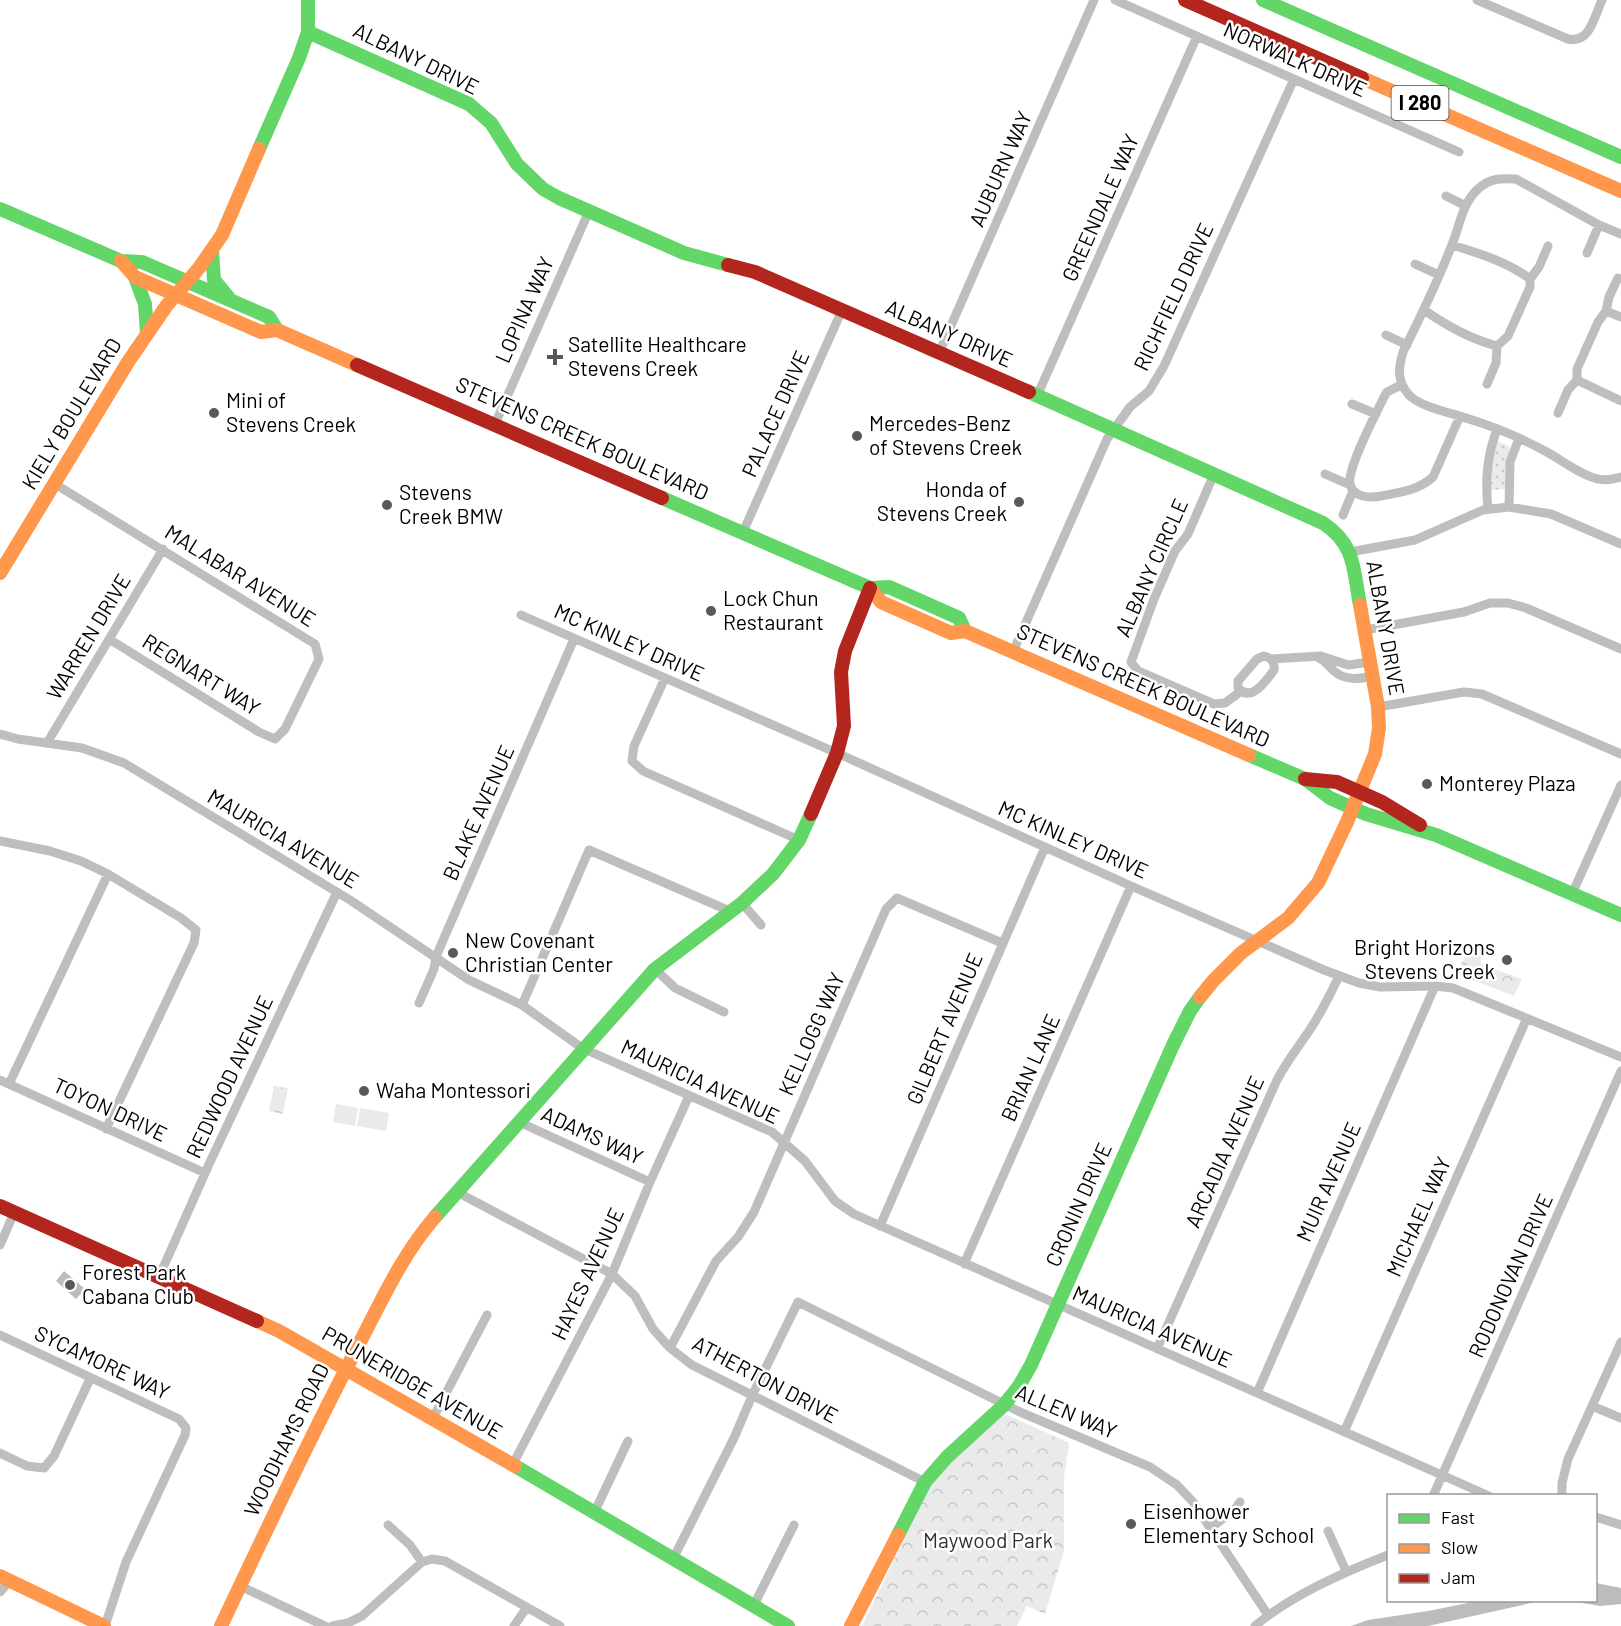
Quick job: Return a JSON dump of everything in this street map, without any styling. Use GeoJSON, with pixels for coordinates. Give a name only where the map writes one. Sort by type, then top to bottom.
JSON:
{"type":"FeatureCollection","features":[{"type":"Feature","properties":{"kind":"main road","name":"KIELY BOULEVARD"},"geometry":{"type":"LineString","coordinates":[[0,573],[123,369],[147,333],[212,251],[233,212],[293,74],[308,32],[309,0]]}},
{"type":"Feature","properties":{"kind":"main road","name":"I 280"},"geometry":{"type":"LineString","coordinates":[[1185,0],[1621,191]]}},
{"type":"Feature","properties":{"kind":"main road","name":"I 280"},"geometry":{"type":"LineString","coordinates":[[1263,0],[1621,157]]}},
{"type":"Feature","properties":{"kind":"main road","name":"ALBANY DRIVE"},"geometry":{"type":"LineString","coordinates":[[308,32],[468,104],[492,124],[517,164],[531,179],[559,198],[702,260],[741,267],[1324,523],[1344,540],[1350,552],[1378,707],[1378,741],[1375,754],[1353,808]]}},
{"type":"Feature","properties":{"kind":"main road","name":"STEVENS CREEK BOULEVARD"},"geometry":{"type":"LineString","coordinates":[[0,209],[121,261],[142,262],[188,282],[269,318],[277,330]]}},
{"type":"Feature","properties":{"kind":"main road"},"geometry":{"type":"LineString","coordinates":[[212,251],[214,280],[233,302]]}},
{"type":"Feature","properties":{"kind":"main road","name":"STEVENS CREEK BOULEVARD"},"geometry":{"type":"LineString","coordinates":[[121,261],[135,277],[261,332],[277,330],[870,588],[889,587],[959,618],[965,631],[1305,779],[1330,798],[1375,818],[1436,835],[1621,915]]}},
{"type":"Feature","properties":{"kind":"main road"},"geometry":{"type":"LineString","coordinates":[[135,277],[144,297],[148,318],[147,333]]}},
{"type":"Feature","properties":{"kind":"main road","name":"WOODHAMS ROAD"},"geometry":{"type":"LineString","coordinates":[[221,1626],[293,1472],[345,1368],[416,1239],[582,1048],[655,969],[737,908],[773,874],[799,840],[837,753],[844,726],[841,672],[845,651],[870,588]]}},
{"type":"Feature","properties":{"kind":"main road","name":"STEVENS CREEK BOULEVARD"},"geometry":{"type":"LineString","coordinates":[[1305,779],[1337,782],[1382,802],[1436,835]]}},
{"type":"Feature","properties":{"kind":"main road","name":"CRONIN DRIVE"},"geometry":{"type":"LineString","coordinates":[[851,1626],[925,1482],[947,1457],[1004,1405],[1019,1386],[1031,1365],[1168,1055],[1190,1011],[1213,981],[1241,953],[1288,918],[1318,883],[1353,808]]}},
{"type":"Feature","properties":{"kind":"main road","name":"PRUNERIDGE AVENUE"},"geometry":{"type":"LineString","coordinates":[[0,1206],[279,1331],[674,1557],[754,1605],[779,1624]]}},
{"type":"Feature","properties":{"kind":"main road"},"geometry":{"type":"LineString","coordinates":[[5,1578],[105,1626]]}},
{"type":"Feature","properties":{"kind":"street","name":"AUBURN WAY"},"geometry":{"type":"LineString","coordinates":[[939,353],[1094,0]]}},
{"type":"Feature","properties":{"kind":"street","name":"NORWALK DRIVE"},"geometry":{"type":"LineString","coordinates":[[1115,0],[1459,152]]}},
{"type":"Feature","properties":{"kind":"street"},"geometry":{"type":"LineString","coordinates":[[1477,0],[1576,41],[1588,33],[1602,0]]}},
{"type":"Feature","properties":{"kind":"street","name":"GREENDALE WAY"},"geometry":{"type":"LineString","coordinates":[[1037,396],[1197,36]]}},
{"type":"Feature","properties":{"kind":"street","name":"RICHFIELD DRIVE"},"geometry":{"type":"LineString","coordinates":[[1013,652],[1103,447],[1131,407],[1149,391],[1163,369],[1294,79]]}},
{"type":"Feature","properties":{"kind":"street"},"geometry":{"type":"LineString","coordinates":[[1621,234],[1599,225],[1516,179],[1502,178],[1489,181],[1476,190],[1466,206],[1452,245],[1399,364],[1401,385],[1411,397],[1423,404],[1519,438],[1596,479],[1618,478],[1621,488]]}},
{"type":"Feature","properties":{"kind":"street"},"geometry":{"type":"LineString","coordinates":[[1446,196],[1466,206]]}},
{"type":"Feature","properties":{"kind":"street","name":"LOPINA WAY"},"geometry":{"type":"LineString","coordinates":[[495,424],[589,211]]}},
{"type":"Feature","properties":{"kind":"street"},"geometry":{"type":"LineString","coordinates":[[1587,253],[1599,225]]}},
{"type":"Feature","properties":{"kind":"street"},"geometry":{"type":"LineString","coordinates":[[1452,245],[1506,265],[1530,279]]}},
{"type":"Feature","properties":{"kind":"street"},"geometry":{"type":"LineString","coordinates":[[1487,384],[1496,363],[1497,346],[1508,336],[1530,287],[1530,279],[1539,267],[1548,246]]}},
{"type":"Feature","properties":{"kind":"street"},"geometry":{"type":"LineString","coordinates":[[1415,264],[1439,275]]}},
{"type":"Feature","properties":{"kind":"street"},"geometry":{"type":"LineString","coordinates":[[1558,413],[1568,390],[1577,380],[1577,369],[1598,322],[1606,311],[1609,297],[1618,278]]}},
{"type":"Feature","properties":{"kind":"street","name":"PALACE DRIVE"},"geometry":{"type":"LineString","coordinates":[[743,532],[842,310]]}},
{"type":"Feature","properties":{"kind":"street"},"geometry":{"type":"LineString","coordinates":[[1424,310],[1467,336],[1497,346]]}},
{"type":"Feature","properties":{"kind":"street"},"geometry":{"type":"LineString","coordinates":[[1606,311],[1621,317]]}},
{"type":"Feature","properties":{"kind":"street"},"geometry":{"type":"LineString","coordinates":[[1386,335],[1407,345]]}},
{"type":"Feature","properties":{"kind":"street"},"geometry":{"type":"LineString","coordinates":[[1577,380],[1621,400]]}},
{"type":"Feature","properties":{"kind":"street"},"geometry":{"type":"LineString","coordinates":[[1343,515],[1352,488],[1352,468],[1376,414],[1387,392],[1401,385]]}},
{"type":"Feature","properties":{"kind":"street"},"geometry":{"type":"LineString","coordinates":[[1352,404],[1376,414]]}},
{"type":"Feature","properties":{"kind":"street"},"geometry":{"type":"LineString","coordinates":[[1325,474],[1363,496],[1372,497],[1412,490],[1433,477],[1460,416]]}},
{"type":"Feature","properties":{"kind":"street"},"geometry":{"type":"LineString","coordinates":[[1488,508],[1487,465],[1497,429]]}},
{"type":"Feature","properties":{"kind":"street"},"geometry":{"type":"LineString","coordinates":[[1509,507],[1510,462],[1519,438]]}},
{"type":"Feature","properties":{"kind":"street","name":"ALBANY CIRCLE"},"geometry":{"type":"LineString","coordinates":[[1214,474],[1188,534],[1175,551],[1131,662],[1138,671],[1214,704],[1224,703],[1240,692],[1252,694],[1272,674],[1275,666],[1271,659]]}},
{"type":"Feature","properties":{"kind":"street","name":"MALABAR AVENUE"},"geometry":{"type":"LineString","coordinates":[[55,484],[315,644],[319,659],[285,729],[275,739]]}},
{"type":"Feature","properties":{"kind":"street"},"geometry":{"type":"LineString","coordinates":[[1350,552],[1415,540],[1488,508],[1509,507],[1551,514],[1621,544]]}},
{"type":"Feature","properties":{"kind":"street","name":"WARREN DRIVE"},"geometry":{"type":"LineString","coordinates":[[47,743],[163,549]]}},
{"type":"Feature","properties":{"kind":"street"},"geometry":{"type":"LineString","coordinates":[[1365,630],[1464,612],[1490,603],[1508,603],[1526,608],[1621,649]]}},
{"type":"Feature","properties":{"kind":"street","name":"MC KINLEY DRIVE"},"geometry":{"type":"LineString","coordinates":[[521,615],[1339,976],[1380,987],[1453,988],[1621,1058]]}},
{"type":"Feature","properties":{"kind":"street","name":"REGNART WAY"},"geometry":{"type":"LineString","coordinates":[[109,639],[259,732],[275,739]]}},
{"type":"Feature","properties":{"kind":"street","name":"BLAKE AVENUE"},"geometry":{"type":"LineString","coordinates":[[420,1003],[434,969],[436,957],[574,639]]}},
{"type":"Feature","properties":{"kind":"street"},"geometry":{"type":"LineString","coordinates":[[1240,692],[1237,684],[1240,677],[1260,657],[1264,656],[1271,659],[1326,657],[1344,677],[1353,679],[1373,676]]}},
{"type":"Feature","properties":{"kind":"street"},"geometry":{"type":"LineString","coordinates":[[1335,666],[1370,662]]}},
{"type":"Feature","properties":{"kind":"street"},"geometry":{"type":"LineString","coordinates":[[665,678],[634,746],[632,762],[643,771],[799,840]]}},
{"type":"Feature","properties":{"kind":"street"},"geometry":{"type":"LineString","coordinates":[[1378,707],[1464,692],[1482,694],[1621,754]]}},
{"type":"Feature","properties":{"kind":"street","name":"MAURICIA AVENUE"},"geometry":{"type":"LineString","coordinates":[[0,734],[18,739],[82,748],[124,763],[337,892],[469,980],[522,1005],[582,1048],[772,1132],[805,1161],[835,1201],[854,1214],[1484,1494]]}},
{"type":"Feature","properties":{"kind":"street"},"geometry":{"type":"LineString","coordinates":[[1572,894],[1621,785]]}},
{"type":"Feature","properties":{"kind":"street"},"geometry":{"type":"LineString","coordinates":[[0,841],[50,850],[81,861],[108,874],[181,918],[196,930],[194,943],[106,1129]]}},
{"type":"Feature","properties":{"kind":"street","name":"GILBERT AVENUE"},"geometry":{"type":"LineString","coordinates":[[880,1227],[1045,847]]}},
{"type":"Feature","properties":{"kind":"street"},"geometry":{"type":"LineString","coordinates":[[522,1005],[589,850],[737,908],[761,925]]}},
{"type":"Feature","properties":{"kind":"street"},"geometry":{"type":"LineString","coordinates":[[4,1082],[108,874]]}},
{"type":"Feature","properties":{"kind":"street","name":"BRIAN LANE"},"geometry":{"type":"LineString","coordinates":[[964,1264],[1131,886]]}},
{"type":"Feature","properties":{"kind":"street","name":"REDWOOD AVENUE"},"geometry":{"type":"LineString","coordinates":[[159,1277],[205,1173],[337,892]]}},
{"type":"Feature","properties":{"kind":"street","name":"KELLOGG WAY"},"geometry":{"type":"LineString","coordinates":[[670,1348],[716,1261],[738,1237],[754,1212],[886,909],[897,898],[1002,943]]}},
{"type":"Feature","properties":{"kind":"street"},"geometry":{"type":"LineString","coordinates":[[655,969],[675,988],[724,1012]]}},
{"type":"Feature","properties":{"kind":"street","name":"ARCADIA AVENUE"},"geometry":{"type":"LineString","coordinates":[[1157,1349],[1286,1061],[1310,1030],[1339,976]]}},
{"type":"Feature","properties":{"kind":"street","name":"MUIR AVENUE"},"geometry":{"type":"LineString","coordinates":[[1257,1393],[1435,986]]}},
{"type":"Feature","properties":{"kind":"street","name":"MICHAEL WAY"},"geometry":{"type":"LineString","coordinates":[[1344,1432],[1527,1018]]}},
{"type":"Feature","properties":{"kind":"street","name":"RODONOVAN DRIVE"},"geometry":{"type":"LineString","coordinates":[[1434,1494],[1621,1071]]}},
{"type":"Feature","properties":{"kind":"street","name":"TOYON DRIVE"},"geometry":{"type":"LineString","coordinates":[[4,1082],[205,1173]]}},
{"type":"Feature","properties":{"kind":"street","name":"HAYES AVENUE"},"geometry":{"type":"LineString","coordinates":[[513,1464],[612,1274],[689,1096]]}},
{"type":"Feature","properties":{"kind":"street","name":"ADAMS WAY"},"geometry":{"type":"LineString","coordinates":[[519,1122],[650,1182]]}},
{"type":"Feature","properties":{"kind":"street","name":"ATHERTON DRIVE"},"geometry":{"type":"LineString","coordinates":[[457,1192],[612,1274],[634,1296],[653,1329],[670,1348],[692,1365],[925,1482]]}},
{"type":"Feature","properties":{"kind":"street"},"geometry":{"type":"LineString","coordinates":[[0,1245],[14,1213]]}},
{"type":"Feature","properties":{"kind":"street","name":"ALLEN WAY"},"geometry":{"type":"LineString","coordinates":[[752,1396],[798,1302],[1004,1405],[1150,1467],[1177,1485],[1193,1502],[1269,1615]]}},
{"type":"Feature","properties":{"kind":"street"},"geometry":{"type":"LineString","coordinates":[[433,1418],[487,1315]]}},
{"type":"Feature","properties":{"kind":"street","name":"SYCAMORE WAY"},"geometry":{"type":"LineString","coordinates":[[0,1335],[179,1419],[186,1428],[185,1435],[126,1562],[105,1626]]}},
{"type":"Feature","properties":{"kind":"street"},"geometry":{"type":"LineString","coordinates":[[1562,1494],[1562,1483],[1568,1459],[1621,1342]]}},
{"type":"Feature","properties":{"kind":"street"},"geometry":{"type":"LineString","coordinates":[[0,1453],[27,1466],[44,1468],[54,1456],[90,1379]]}},
{"type":"Feature","properties":{"kind":"street"},"geometry":{"type":"LineString","coordinates":[[674,1557],[734,1438],[752,1396]]}},
{"type":"Feature","properties":{"kind":"street"},"geometry":{"type":"LineString","coordinates":[[1592,1406],[1621,1418]]}},
{"type":"Feature","properties":{"kind":"street"},"geometry":{"type":"LineString","coordinates":[[594,1511],[628,1441]]}},
{"type":"Feature","properties":{"kind":"street"},"geometry":{"type":"LineString","coordinates":[[1211,1528],[1235,1509],[1240,1502]]}},
{"type":"Feature","properties":{"kind":"street"},"geometry":{"type":"LineString","coordinates":[[1597,1517],[1621,1525]]}},
{"type":"Feature","properties":{"kind":"street"},"geometry":{"type":"LineString","coordinates":[[388,1525],[410,1545],[422,1562]]}},
{"type":"Feature","properties":{"kind":"street"},"geometry":{"type":"LineString","coordinates":[[754,1605],[794,1525]]}},
{"type":"Feature","properties":{"kind":"street"},"geometry":{"type":"LineString","coordinates":[[1328,1531],[1346,1571]]}},
{"type":"Feature","properties":{"kind":"street"},"geometry":{"type":"LineString","coordinates":[[1255,1626],[1269,1615],[1346,1571],[1387,1556]]}},
{"type":"Feature","properties":{"kind":"street"},"geometry":{"type":"LineString","coordinates":[[332,1626],[348,1623],[362,1616],[422,1562],[432,1559],[445,1561],[560,1626]]}},
{"type":"Feature","properties":{"kind":"street"},"geometry":{"type":"LineString","coordinates":[[0,1592],[5,1578]]}},
{"type":"Feature","properties":{"kind":"street"},"geometry":{"type":"LineString","coordinates":[[240,1586],[325,1626]]}},
{"type":"Feature","properties":{"kind":"street"},"geometry":{"type":"LineString","coordinates":[[514,1626],[527,1607]]}},
{"type":"Feature","properties":{"kind":"green space"},"geometry":{"type":"Polygon","coordinates":[[[1497,441],[1510,447],[1505,468],[1505,489],[1490,490],[1490,473],[1497,441]]]}},
{"type":"Feature","properties":{"kind":"green space"},"geometry":{"type":"Polygon","coordinates":[[[1467,950],[1481,956],[1481,964],[1522,979],[1514,996],[1457,974],[1467,950]]]}},
{"type":"Feature","properties":{"kind":"green space"},"geometry":{"type":"Polygon","coordinates":[[[274,1086],[288,1088],[283,1114],[269,1111],[274,1086]]]}},
{"type":"Feature","properties":{"kind":"green space"},"geometry":{"type":"Polygon","coordinates":[[[336,1104],[358,1108],[355,1126],[333,1122],[336,1104]]]}},
{"type":"Feature","properties":{"kind":"green space"},"geometry":{"type":"Polygon","coordinates":[[[360,1108],[389,1113],[386,1131],[357,1126],[360,1108]]]}},
{"type":"Feature","properties":{"kind":"green space","name":"Maywood Park"},"geometry":{"type":"Polygon","coordinates":[[[1005,1414],[1069,1443],[1064,1477],[1064,1551],[1045,1614],[1027,1606],[1017,1626],[862,1626],[935,1476],[1005,1414]]]}},
{"type":"Feature","properties":{"kind":"shaded area","name":"Forest Park Cabana Club"},"geometry":{"type":"Polygon","coordinates":[[[64,1271],[85,1289],[76,1299],[56,1281],[64,1271]]]}},
{"type":"Feature","properties":{"kind":"shaded area"},"geometry":{"type":"Polygon","coordinates":[[[1597,1583],[1621,1588],[1621,1604],[1600,1606],[1577,1602],[1597,1602],[1597,1583]]]}},
{"type":"Feature","properties":{"kind":"shaded area"},"geometry":{"type":"Polygon","coordinates":[[[1473,1602],[1536,1602],[1428,1626],[1351,1626],[1368,1620],[1473,1602]]]}},
{"type":"Feature","properties":{"kind":"traffic: fast"},"geometry":{"type":"LineString","coordinates":[[259,149],[308,32],[308,0]]}},
{"type":"Feature","properties":{"kind":"traffic: fast"},"geometry":{"type":"LineString","coordinates":[[1263,0],[1621,157]]}},
{"type":"Feature","properties":{"kind":"traffic: fast"},"geometry":{"type":"LineString","coordinates":[[308,32],[469,104],[491,123],[517,164],[543,189],[559,198],[684,253],[728,265]]}},
{"type":"Feature","properties":{"kind":"traffic: fast"},"geometry":{"type":"LineString","coordinates":[[0,209],[121,261],[142,262],[269,317],[277,330]]}},
{"type":"Feature","properties":{"kind":"traffic: fast"},"geometry":{"type":"LineString","coordinates":[[212,251],[214,280],[229,298]]}},
{"type":"Feature","properties":{"kind":"traffic: fast"},"geometry":{"type":"LineString","coordinates":[[135,277],[145,304],[147,333]]}},
{"type":"Feature","properties":{"kind":"traffic: fast"},"geometry":{"type":"LineString","coordinates":[[1029,392],[1323,523],[1334,531],[1347,549],[1354,569],[1360,605]]}},
{"type":"Feature","properties":{"kind":"traffic: fast"},"geometry":{"type":"LineString","coordinates":[[662,498],[870,588],[889,587],[959,618],[965,631]]}},
{"type":"Feature","properties":{"kind":"traffic: fast"},"geometry":{"type":"LineString","coordinates":[[1249,755],[1305,779],[1330,798],[1366,814],[1436,835],[1621,915]]}},
{"type":"Feature","properties":{"kind":"traffic: fast"},"geometry":{"type":"LineString","coordinates":[[435,1217],[655,969],[742,903],[773,874],[799,840],[811,814]]}},
{"type":"Feature","properties":{"kind":"traffic: fast"},"geometry":{"type":"LineString","coordinates":[[898,1535],[925,1482],[947,1457],[1004,1405],[1019,1386],[1031,1365],[1173,1045],[1190,1011],[1200,997]]}},
{"type":"Feature","properties":{"kind":"traffic: fast"},"geometry":{"type":"LineString","coordinates":[[515,1466],[788,1626]]}},
{"type":"Feature","properties":{"kind":"traffic: slow"},"geometry":{"type":"LineString","coordinates":[[1362,78],[1621,191]]}},
{"type":"Feature","properties":{"kind":"traffic: slow"},"geometry":{"type":"LineString","coordinates":[[0,573],[128,362],[167,305],[199,268],[222,235],[259,149]]}},
{"type":"Feature","properties":{"kind":"traffic: slow"},"geometry":{"type":"LineString","coordinates":[[121,261],[135,277],[261,332],[277,330],[357,365]]}},
{"type":"Feature","properties":{"kind":"traffic: slow"},"geometry":{"type":"LineString","coordinates":[[870,588],[881,602],[951,633],[965,631],[1249,755]]}},
{"type":"Feature","properties":{"kind":"traffic: slow"},"geometry":{"type":"LineString","coordinates":[[1200,997],[1241,953],[1288,918],[1318,883],[1347,822],[1375,754],[1379,728],[1378,707],[1360,605]]}},
{"type":"Feature","properties":{"kind":"traffic: slow"},"geometry":{"type":"LineString","coordinates":[[221,1626],[304,1453],[383,1298],[401,1264],[435,1217]]}},
{"type":"Feature","properties":{"kind":"traffic: slow"},"geometry":{"type":"LineString","coordinates":[[257,1321],[279,1331],[515,1466]]}},
{"type":"Feature","properties":{"kind":"traffic: slow"},"geometry":{"type":"LineString","coordinates":[[851,1626],[898,1535]]}},
{"type":"Feature","properties":{"kind":"traffic: slow"},"geometry":{"type":"LineString","coordinates":[[0,1576],[104,1626]]}},
{"type":"Feature","properties":{"kind":"traffic: jam"},"geometry":{"type":"LineString","coordinates":[[1185,0],[1362,78]]}},
{"type":"Feature","properties":{"kind":"traffic: jam"},"geometry":{"type":"LineString","coordinates":[[728,265],[755,272],[1029,392]]}},
{"type":"Feature","properties":{"kind":"traffic: jam"},"geometry":{"type":"LineString","coordinates":[[357,365],[662,498]]}},
{"type":"Feature","properties":{"kind":"traffic: jam"},"geometry":{"type":"LineString","coordinates":[[811,814],[837,753],[844,726],[841,672],[845,651],[870,588]]}},
{"type":"Feature","properties":{"kind":"traffic: jam"},"geometry":{"type":"LineString","coordinates":[[1305,779],[1337,782],[1382,802],[1420,825]]}},
{"type":"Feature","properties":{"kind":"traffic: jam"},"geometry":{"type":"LineString","coordinates":[[0,1206],[257,1321]]}},
{"type":"Feature","properties":{"kind":"place","name":"Satellite Healthcare Stevens Creek"},"geometry":{"type":"Point","coordinates":[555,357]}},
{"type":"Feature","properties":{"kind":"place","name":"Mini of Stevens Creek"},"geometry":{"type":"Point","coordinates":[214,413]}},
{"type":"Feature","properties":{"kind":"place","name":"Mercedes-Benz of Stevens Creek"},"geometry":{"type":"Point","coordinates":[857,436]}},
{"type":"Feature","properties":{"kind":"place","name":"Honda of Stevens Creek"},"geometry":{"type":"Point","coordinates":[1019,502]}},
{"type":"Feature","properties":{"kind":"place","name":"Stevens Creek BMW"},"geometry":{"type":"Point","coordinates":[387,505]}},
{"type":"Feature","properties":{"kind":"place","name":"Lock Chun Restaurant"},"geometry":{"type":"Point","coordinates":[711,611]}},
{"type":"Feature","properties":{"kind":"place","name":"Monterey Plaza"},"geometry":{"type":"Point","coordinates":[1427,784]}},
{"type":"Feature","properties":{"kind":"place","name":"New Covenant Christian Center"},"geometry":{"type":"Point","coordinates":[453,953]}},
{"type":"Feature","properties":{"kind":"place","name":"Bright Horizons Stevens Creek"},"geometry":{"type":"Point","coordinates":[1507,960]}},
{"type":"Feature","properties":{"kind":"place","name":"Waha Montessori"},"geometry":{"type":"Point","coordinates":[364,1091]}},
{"type":"Feature","properties":{"kind":"place","name":"Forest Park Cabana Club"},"geometry":{"type":"Point","coordinates":[70,1285]}},
{"type":"Feature","properties":{"kind":"place","name":"Eisenhower Elementary School"},"geometry":{"type":"Point","coordinates":[1131,1524]}}]}
